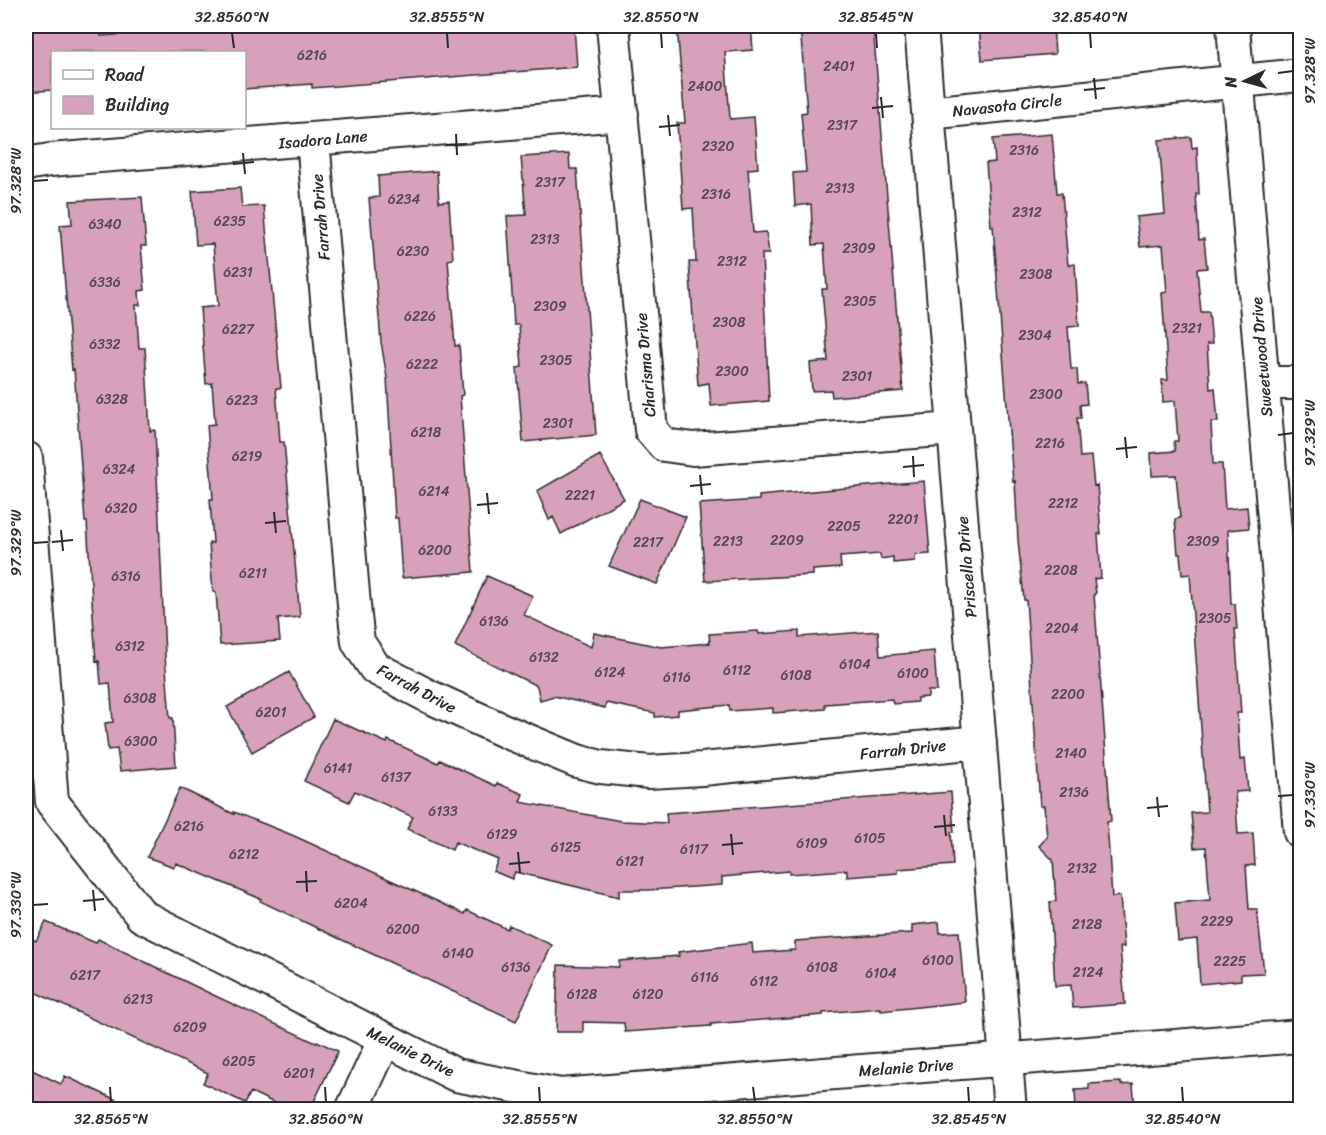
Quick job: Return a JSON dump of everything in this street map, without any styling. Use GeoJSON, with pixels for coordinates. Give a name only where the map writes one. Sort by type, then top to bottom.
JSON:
{"type":"FeatureCollection","features":[{"type":"Feature","properties":{"kind":"street","name":"Charisma Drive"},"geometry":{"type":"LineString","coordinates":[[613,26],[651,430],[664,445],[693,449],[954,429]]}},
{"type":"Feature","properties":{"kind":"street","name":"Priscella Drive"},"geometry":{"type":"LineString","coordinates":[[921,26],[1010,1110]]}},
{"type":"Feature","properties":{"kind":"street","name":"Sweetwood Drive"},"geometry":{"type":"LineString","coordinates":[[1233,26],[1263,383],[1295,709],[1300,832]]}},
{"type":"Feature","properties":{"kind":"street","name":"Navasota Circle"},"geometry":{"type":"LineString","coordinates":[[928,112],[1300,75]]}},
{"type":"Feature","properties":{"kind":"street","name":"Isadora Lane"},"geometry":{"type":"LineString","coordinates":[[26,165],[31,162],[50,160],[621,114]]}},
{"type":"Feature","properties":{"kind":"street","name":"Farrah Drive"},"geometry":{"type":"LineString","coordinates":[[313,140],[354,616],[358,642],[375,668],[428,696],[507,732],[577,761],[602,767],[649,771],[702,769],[980,742]]}},
{"type":"Feature","properties":{"kind":"street"},"geometry":{"type":"LineString","coordinates":[[1263,383],[1300,383]]}},
{"type":"Feature","properties":{"kind":"street","name":"Melanie Drive"},"geometry":{"type":"LineString","coordinates":[[26,458],[52,802],[142,916],[456,1075],[560,1095],[1300,1036]]}},
{"type":"Feature","properties":{"kind":"street"},"geometry":{"type":"LineString","coordinates":[[352,1110],[385,1039]]}},
{"type":"Feature","properties":{"kind":"building"},"geometry":{"type":"Polygon","coordinates":[[[100,26],[101,36],[141,33],[140,26],[574,26],[577,67],[312,88],[312,84],[246,89],[246,51],[51,51],[51,90],[26,92],[26,30],[100,26]]]}},
{"type":"Feature","properties":{"kind":"building"},"geometry":{"type":"Polygon","coordinates":[[[677,26],[751,26],[753,50],[725,52],[730,119],[754,117],[758,168],[748,169],[753,233],[766,232],[769,254],[762,254],[769,401],[711,406],[709,383],[698,385],[689,262],[696,262],[693,208],[683,209],[677,123],[685,123],[677,26]]]}},
{"type":"Feature","properties":{"kind":"building"},"geometry":{"type":"Polygon","coordinates":[[[800,26],[873,26],[903,391],[832,397],[831,390],[812,391],[810,363],[828,361],[822,289],[827,289],[824,244],[813,245],[811,204],[795,206],[793,173],[806,172],[801,113],[807,112],[800,26]]]}},
{"type":"Feature","properties":{"kind":"building"},"geometry":{"type":"Polygon","coordinates":[[[979,26],[1053,26],[1055,54],[982,60],[979,26]]]}},
{"type":"Feature","properties":{"kind":"building"},"geometry":{"type":"Polygon","coordinates":[[[1052,134],[1057,193],[1062,193],[1068,265],[1075,264],[1079,326],[1068,327],[1071,369],[1077,369],[1078,384],[1085,383],[1087,404],[1080,405],[1081,418],[1077,418],[1080,457],[1091,456],[1094,486],[1097,485],[1101,534],[1098,534],[1101,578],[1094,579],[1096,593],[1094,594],[1111,821],[1107,822],[1112,897],[1120,896],[1124,947],[1120,947],[1125,1004],[1073,1008],[1071,985],[1055,986],[1050,902],[1056,901],[1053,860],[1039,846],[1047,837],[1044,806],[1040,806],[1026,600],[1024,600],[1018,540],[1015,481],[1013,482],[986,163],[995,162],[993,139],[1052,134]]]}},
{"type":"Feature","properties":{"kind":"building"},"geometry":{"type":"Polygon","coordinates":[[[1191,137],[1192,148],[1197,147],[1199,194],[1196,194],[1199,240],[1204,239],[1207,268],[1197,269],[1201,312],[1209,312],[1212,344],[1207,344],[1210,389],[1215,388],[1218,422],[1211,422],[1213,464],[1222,464],[1225,509],[1247,507],[1249,528],[1228,530],[1231,604],[1235,604],[1237,629],[1235,629],[1241,713],[1237,713],[1240,760],[1245,759],[1248,791],[1235,792],[1238,834],[1253,833],[1255,865],[1246,866],[1249,909],[1257,909],[1264,973],[1241,974],[1241,980],[1200,984],[1197,939],[1178,941],[1175,903],[1210,900],[1206,847],[1194,848],[1191,813],[1207,812],[1190,574],[1182,575],[1180,554],[1178,554],[1175,519],[1180,518],[1176,475],[1152,476],[1151,453],[1175,451],[1174,441],[1178,441],[1175,401],[1163,402],[1162,380],[1168,380],[1162,293],[1167,292],[1163,245],[1140,247],[1136,217],[1165,214],[1159,140],[1191,137]]]}},
{"type":"Feature","properties":{"kind":"building"},"geometry":{"type":"Polygon","coordinates":[[[569,154],[570,169],[577,169],[596,435],[523,442],[517,368],[522,367],[519,325],[514,325],[507,216],[526,215],[521,157],[569,154]]]}},
{"type":"Feature","properties":{"kind":"building"},"geometry":{"type":"Polygon","coordinates":[[[437,171],[439,202],[449,201],[453,259],[448,260],[455,346],[459,345],[463,395],[460,396],[473,572],[402,578],[398,518],[395,518],[387,378],[381,342],[369,198],[379,197],[378,176],[437,171]]]}},
{"type":"Feature","properties":{"kind":"building"},"geometry":{"type":"Polygon","coordinates":[[[240,188],[242,207],[264,206],[281,388],[276,388],[280,442],[284,442],[300,617],[278,619],[280,641],[220,645],[209,543],[213,543],[210,499],[213,499],[207,425],[215,424],[212,383],[206,384],[200,308],[218,306],[213,244],[196,245],[192,191],[240,188]]]}},
{"type":"Feature","properties":{"kind":"building"},"geometry":{"type":"Polygon","coordinates":[[[142,197],[146,246],[141,246],[145,290],[139,291],[140,305],[136,305],[139,348],[145,348],[150,431],[155,430],[165,656],[176,766],[120,771],[117,749],[108,750],[105,723],[113,722],[110,683],[101,684],[99,661],[96,662],[87,522],[85,522],[74,369],[72,370],[60,225],[72,224],[70,201],[142,197]]]}},
{"type":"Feature","properties":{"kind":"building"},"geometry":{"type":"Polygon","coordinates":[[[600,455],[624,499],[561,534],[553,517],[549,520],[537,491],[600,455]]]}},
{"type":"Feature","properties":{"kind":"building"},"geometry":{"type":"Polygon","coordinates":[[[924,481],[930,554],[915,555],[915,561],[893,563],[893,557],[881,559],[880,554],[840,557],[841,568],[813,570],[813,575],[705,581],[699,504],[759,500],[759,496],[924,481]]]}},
{"type":"Feature","properties":{"kind":"building"},"geometry":{"type":"Polygon","coordinates":[[[640,499],[686,517],[657,584],[609,566],[640,499]]]}},
{"type":"Feature","properties":{"kind":"building"},"geometry":{"type":"Polygon","coordinates":[[[487,576],[533,596],[524,615],[591,647],[594,633],[661,647],[710,643],[709,634],[799,631],[799,637],[878,631],[880,656],[934,651],[937,691],[928,691],[928,697],[917,698],[917,702],[893,704],[892,699],[825,704],[825,709],[773,713],[773,708],[730,711],[729,705],[678,710],[678,715],[655,717],[655,713],[606,703],[605,708],[554,696],[540,700],[537,686],[455,646],[487,576]]]}},
{"type":"Feature","properties":{"kind":"building"},"geometry":{"type":"Polygon","coordinates":[[[289,672],[314,717],[252,752],[227,707],[289,672]]]}},
{"type":"Feature","properties":{"kind":"building"},"geometry":{"type":"Polygon","coordinates":[[[333,719],[387,743],[388,740],[438,763],[440,760],[496,786],[497,783],[523,794],[520,802],[621,821],[667,823],[666,813],[951,792],[954,832],[951,832],[953,865],[898,869],[898,873],[847,877],[847,870],[789,874],[789,871],[722,877],[722,885],[619,890],[619,897],[515,872],[512,879],[493,871],[498,860],[455,842],[452,850],[407,829],[413,817],[355,791],[349,802],[304,781],[333,719]]]}},
{"type":"Feature","properties":{"kind":"building"},"geometry":{"type":"Polygon","coordinates":[[[180,788],[234,814],[234,812],[292,835],[465,914],[467,910],[507,929],[509,925],[552,945],[516,1021],[260,901],[261,899],[176,863],[174,867],[147,857],[180,788]]]}},
{"type":"Feature","properties":{"kind":"building"},"geometry":{"type":"Polygon","coordinates":[[[46,922],[96,943],[98,939],[316,1043],[317,1041],[338,1051],[310,1110],[289,1110],[251,1092],[245,1103],[203,1083],[208,1073],[26,988],[26,936],[36,941],[46,922]]]}},
{"type":"Feature","properties":{"kind":"building"},"geometry":{"type":"Polygon","coordinates":[[[939,922],[940,933],[959,932],[965,1002],[625,1032],[624,1023],[583,1022],[583,1032],[556,1032],[558,965],[619,967],[619,961],[679,956],[678,952],[752,943],[753,953],[795,950],[795,941],[912,933],[912,925],[939,922]]]}},
{"type":"Feature","properties":{"kind":"building"},"geometry":{"type":"Polygon","coordinates":[[[26,1067],[61,1084],[65,1076],[138,1110],[26,1110],[26,1067]]]}},
{"type":"Feature","properties":{"kind":"building"},"geometry":{"type":"Polygon","coordinates":[[[1121,1082],[1121,1085],[1133,1084],[1135,1110],[1076,1110],[1075,1090],[1089,1089],[1089,1084],[1121,1082]]]}}]}
